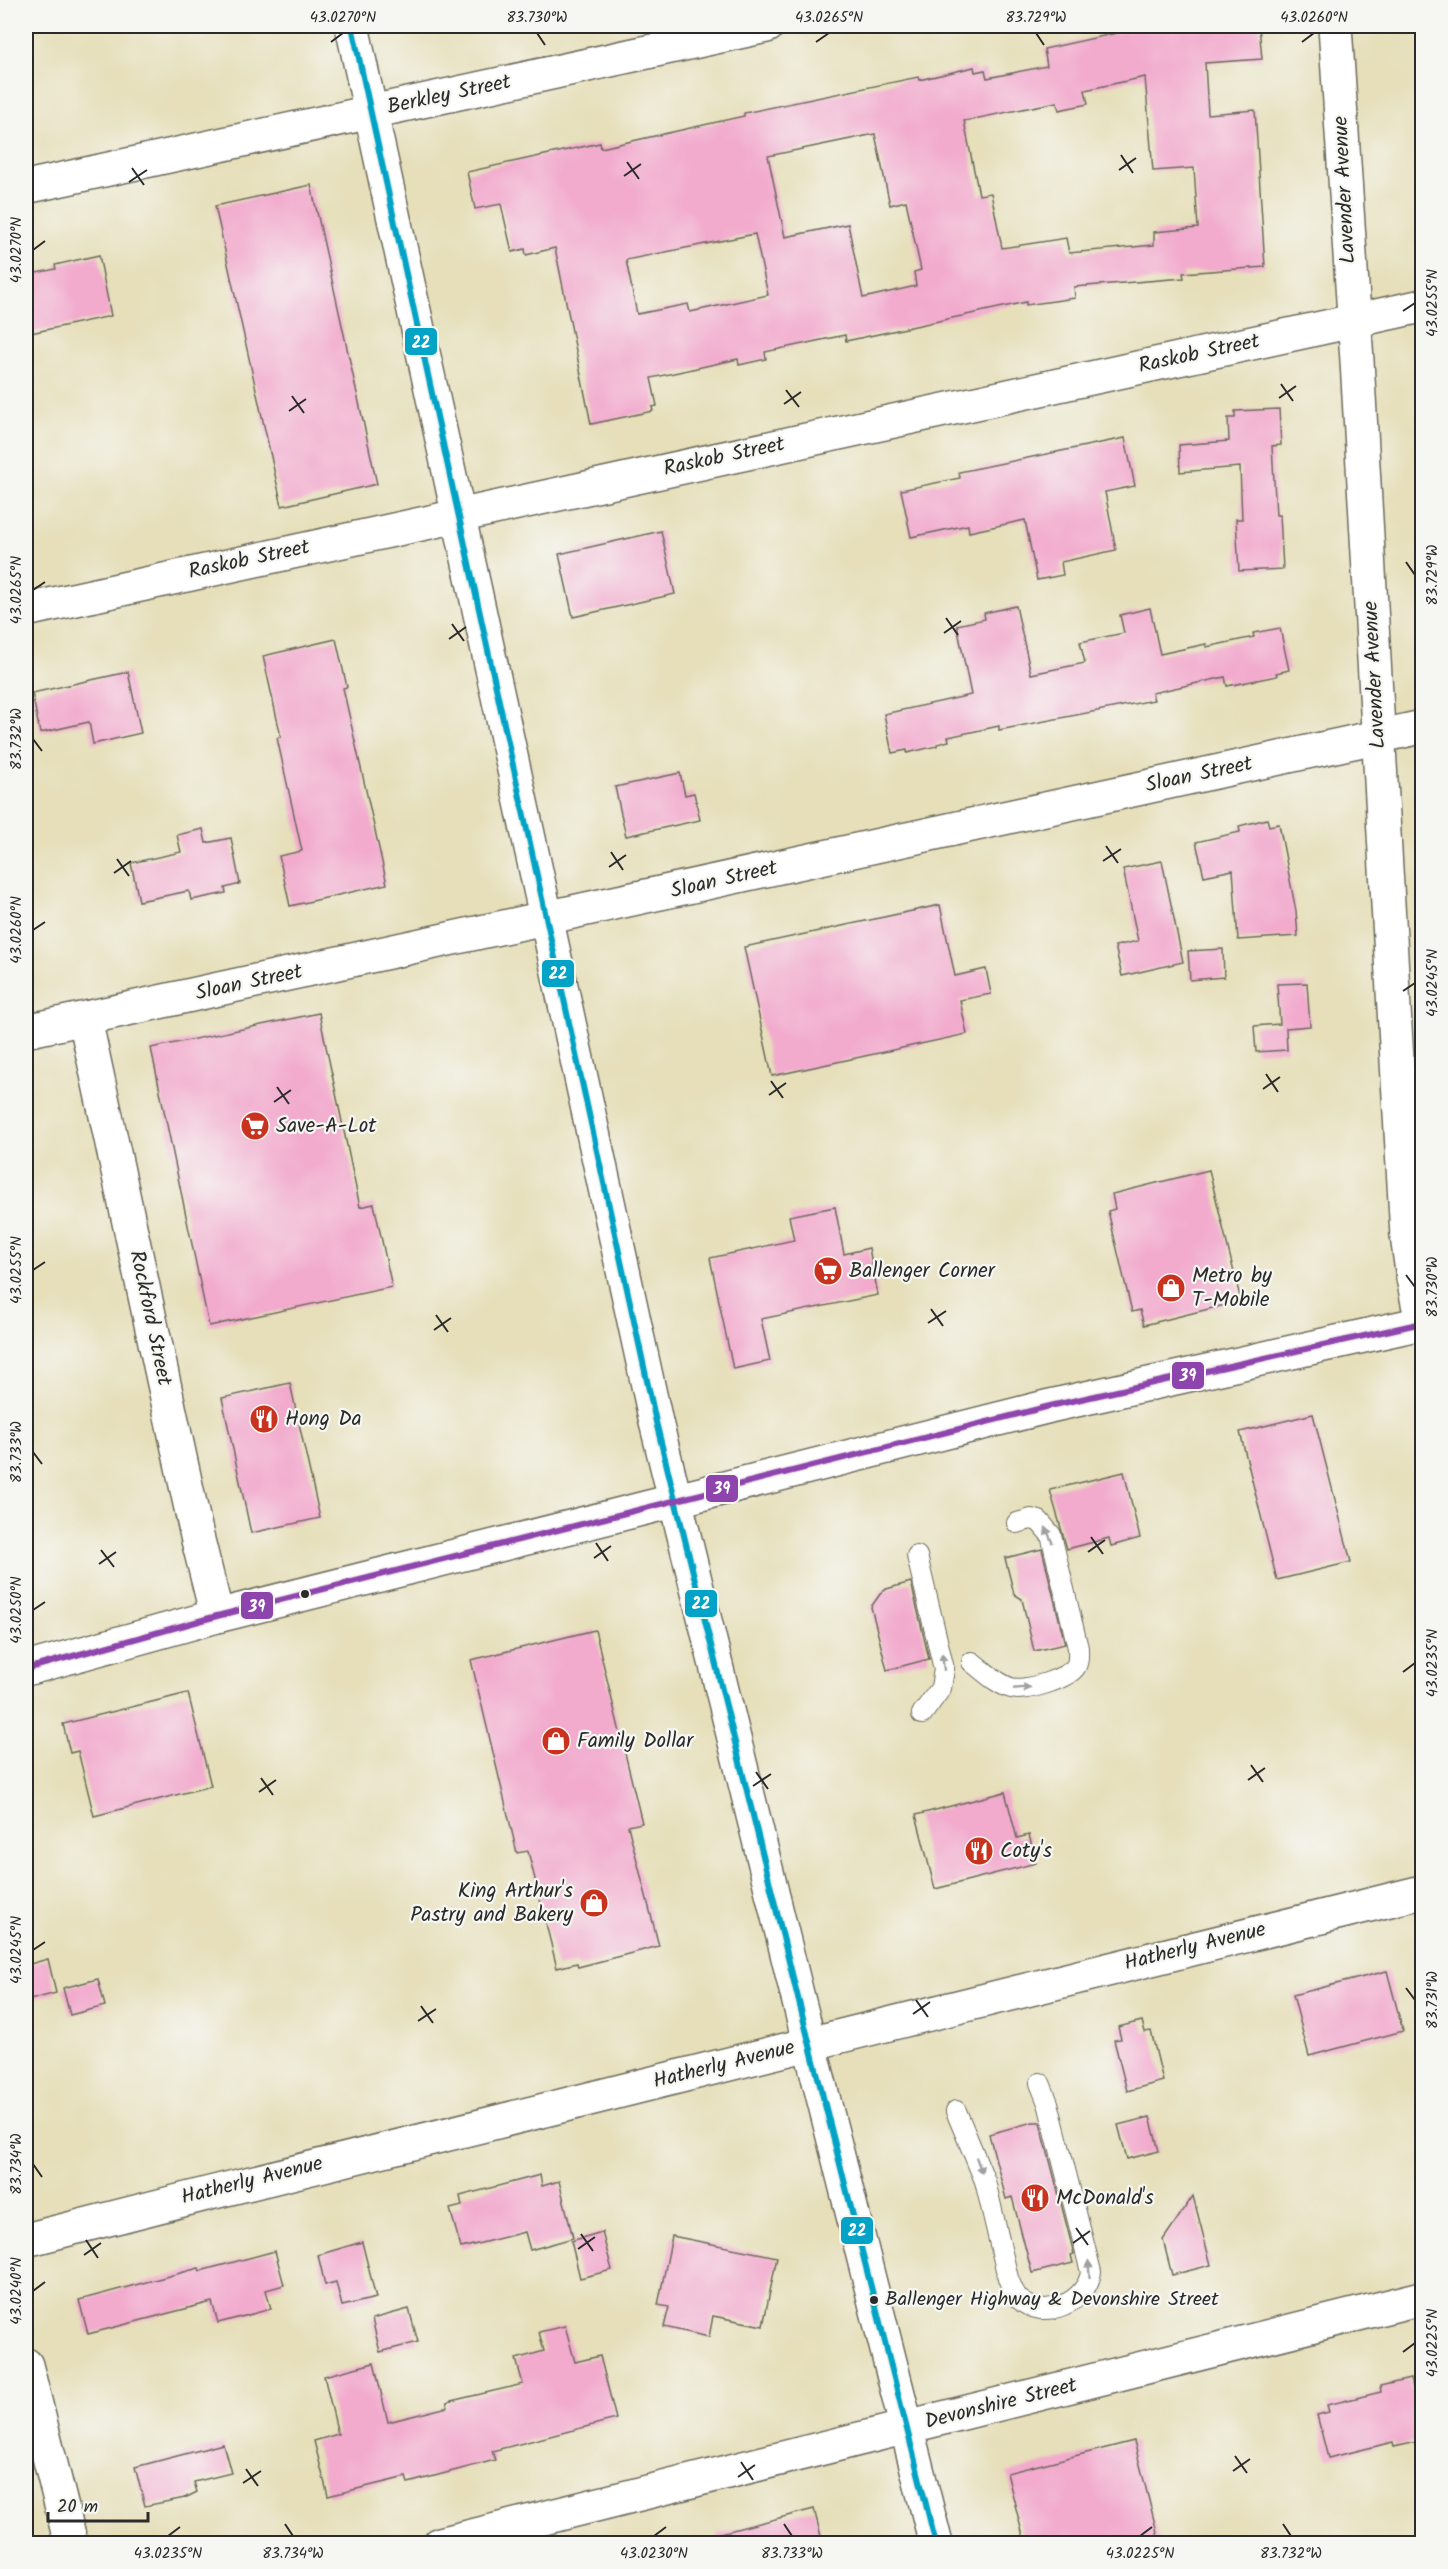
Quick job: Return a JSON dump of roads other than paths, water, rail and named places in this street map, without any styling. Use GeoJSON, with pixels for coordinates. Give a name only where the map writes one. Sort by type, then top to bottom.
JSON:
{"type":"FeatureCollection","features":[{"type":"Feature","properties":{"kind":"street"},"geometry":{"type":"LineString","coordinates":[[352,26],[656,1422],[936,2544]]}},
{"type":"Feature","properties":{"kind":"street","name":"Berkley Street"},"geometry":{"type":"LineString","coordinates":[[26,187],[767,26]]}},
{"type":"Feature","properties":{"kind":"street","name":"Lavender Avenue"},"geometry":{"type":"LineString","coordinates":[[1335,26],[1407,1236],[1422,1323]]}},
{"type":"Feature","properties":{"kind":"street","name":"Raskob Street"},"geometry":{"type":"LineString","coordinates":[[26,610],[1422,306]]}},
{"type":"Feature","properties":{"kind":"street","name":"Sloan Street"},"geometry":{"type":"LineString","coordinates":[[26,1031],[1422,727]]}},
{"type":"Feature","properties":{"kind":"street","name":"Rockford Street"},"geometry":{"type":"LineString","coordinates":[[86,1019],[197,1536],[217,1616]]}},
{"type":"Feature","properties":{"kind":"street"},"geometry":{"type":"LineString","coordinates":[[26,1669],[217,1616],[1050,1406],[1422,1323]]}},
{"type":"Feature","properties":{"kind":"street","name":"Hatherly Avenue"},"geometry":{"type":"LineString","coordinates":[[26,2240],[302,2168],[1422,1892]]}},
{"type":"Feature","properties":{"kind":"street","name":"Devonshire Street"},"geometry":{"type":"LineString","coordinates":[[440,2544],[1422,2298]]}},
{"type":"Feature","properties":{"kind":"street"},"geometry":{"type":"LineString","coordinates":[[26,2365],[71,2544]]}},
{"type":"Feature","properties":{"kind":"lane"},"geometry":{"type":"LineString","coordinates":[[972,1662],[1008,1687],[1019,1689],[1058,1678],[1070,1672],[1076,1665],[1078,1648],[1051,1535],[1039,1521],[1031,1519],[1017,1523]]}},
{"type":"Feature","properties":{"kind":"lane"},"geometry":{"type":"LineString","coordinates":[[917,1556],[944,1669],[941,1688],[922,1714]]}},
{"type":"Feature","properties":{"kind":"lane"},"geometry":{"type":"LineString","coordinates":[[956,2111],[984,2181],[1008,2278],[1015,2294],[1024,2303],[1039,2309],[1062,2306],[1084,2291],[1091,2272],[1048,2103],[1040,2083]]}},
{"type":"Feature","properties":{"kind":"place","name":"Save-A-Lot"},"geometry":{"type":"Point","coordinates":[255,1126]}},
{"type":"Feature","properties":{"kind":"place","name":"Ballenger Corner"},"geometry":{"type":"Point","coordinates":[828,1271]}},
{"type":"Feature","properties":{"kind":"place","name":"Metro by T-Mobile"},"geometry":{"type":"Point","coordinates":[1171,1288]}},
{"type":"Feature","properties":{"kind":"place","name":"Hong Da"},"geometry":{"type":"Point","coordinates":[264,1419]}},
{"type":"Feature","properties":{"kind":"place","name":"Family Dollar"},"geometry":{"type":"Point","coordinates":[556,1741]}},
{"type":"Feature","properties":{"kind":"place","name":"Coty's"},"geometry":{"type":"Point","coordinates":[979,1851]}},
{"type":"Feature","properties":{"kind":"place","name":"King Arthur's Pastry and Bakery"},"geometry":{"type":"Point","coordinates":[594,1903]}},
{"type":"Feature","properties":{"kind":"place","name":"McDonald's"},"geometry":{"type":"Point","coordinates":[1035,2198]}},
{"type":"Feature","properties":{"kind":"place","name":"Ballenger Highway & Devonshire Street"},"geometry":{"type":"Point","coordinates":[874,2300]}}]}
